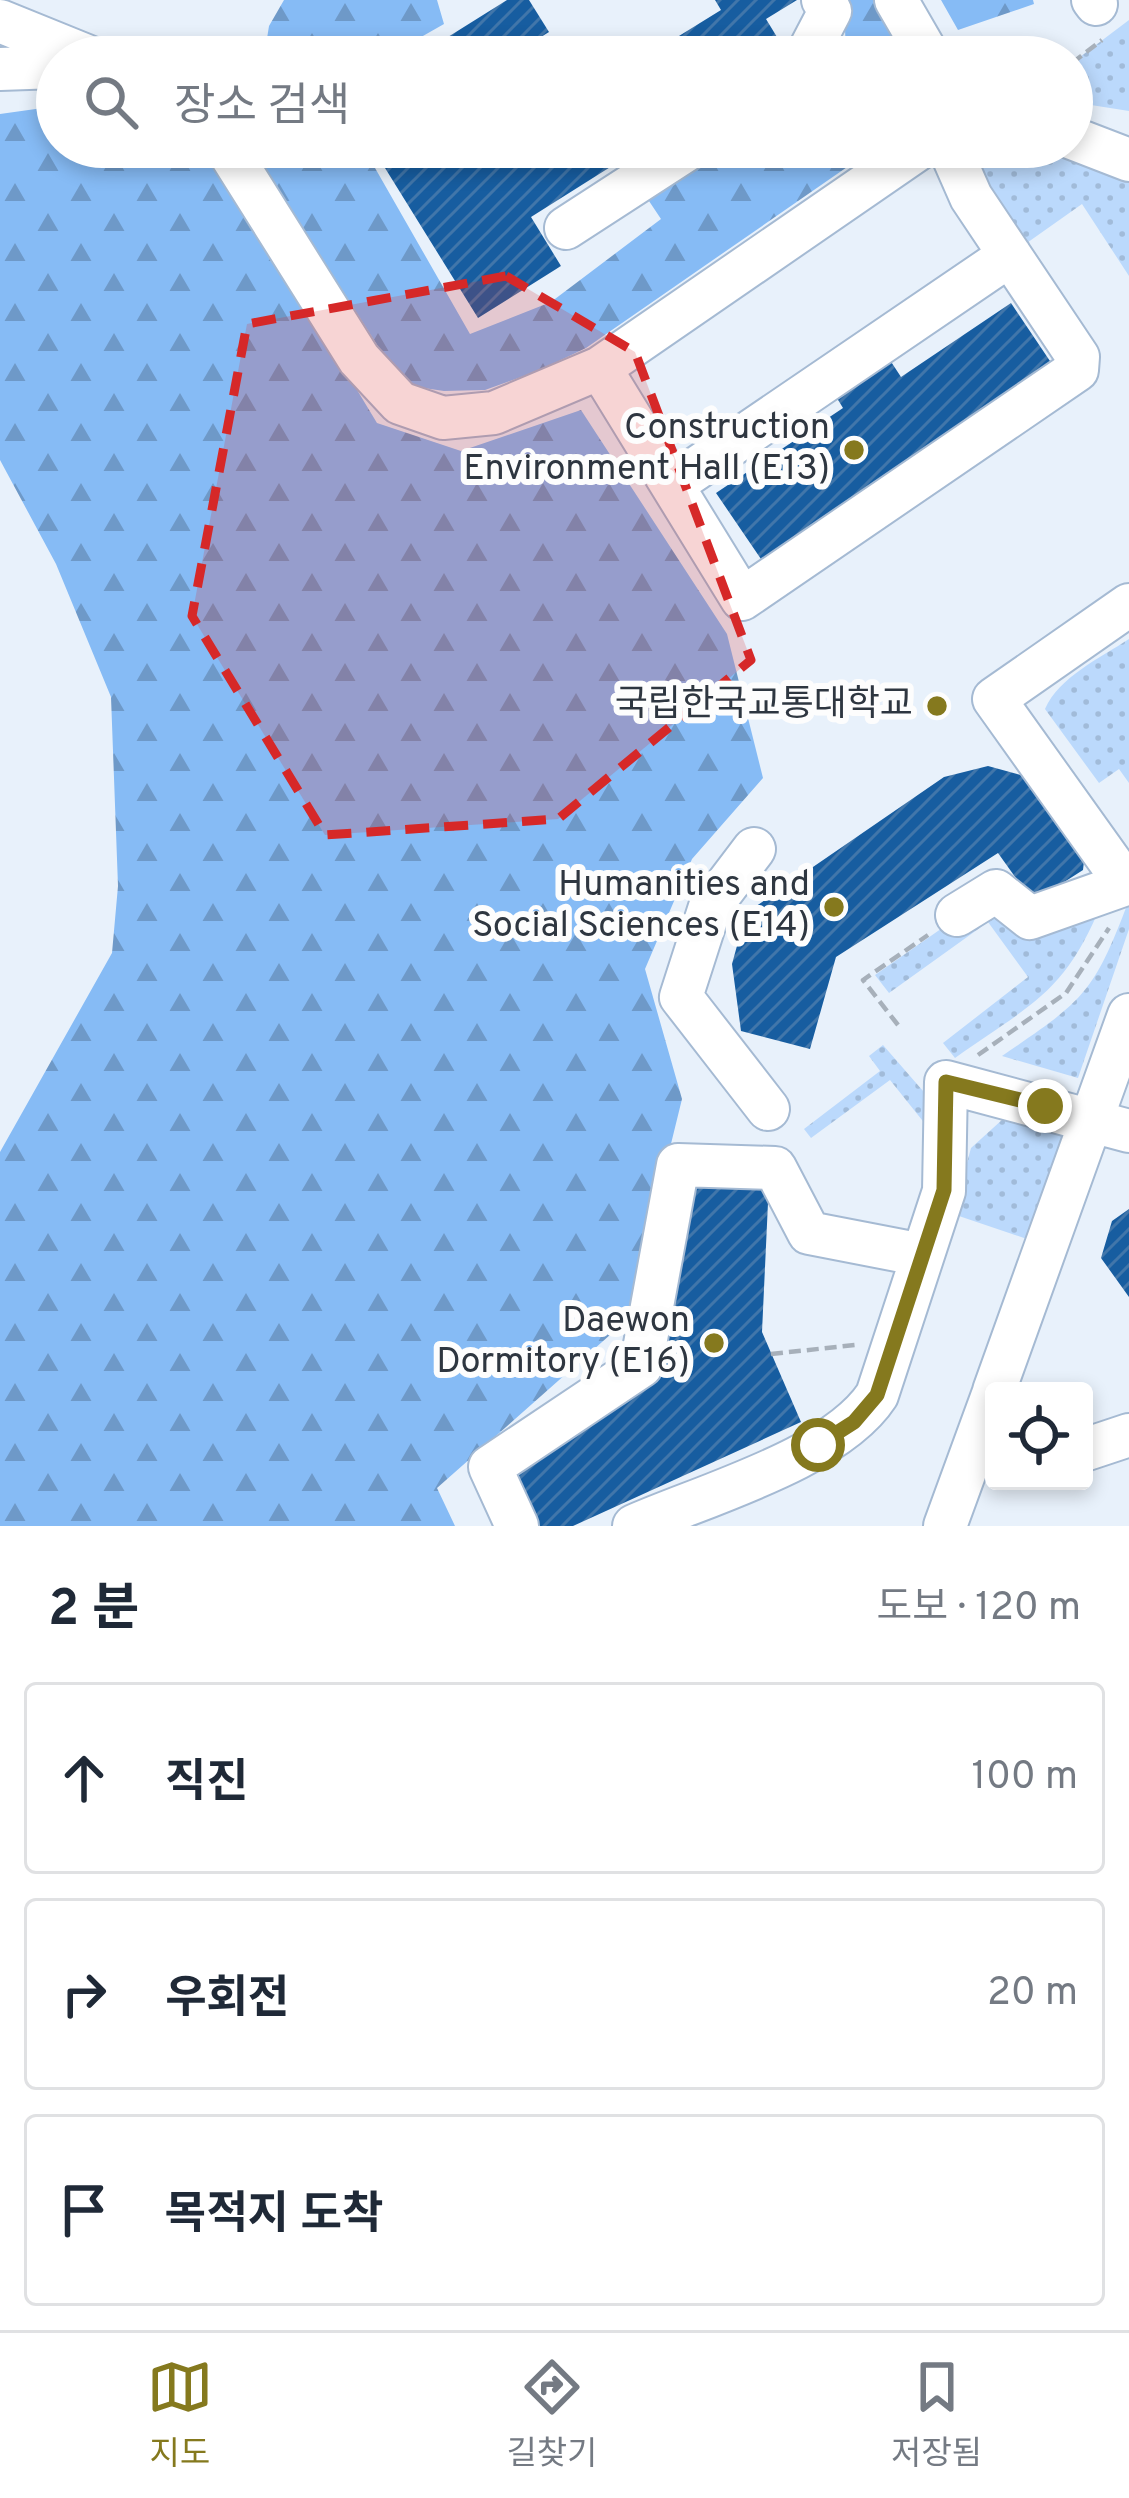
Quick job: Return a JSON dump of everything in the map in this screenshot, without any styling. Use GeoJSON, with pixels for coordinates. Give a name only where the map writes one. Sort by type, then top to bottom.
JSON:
{"type":"FeatureCollection","features":[{"type":"Feature","properties":{"kind":"street"},"geometry":{"type":"LineString","coordinates":[[817,36],[830,10],[823,0]]}},
{"type":"Feature","properties":{"kind":"street"},"geometry":{"type":"LineString","coordinates":[[896,0],[917,36]]}},
{"type":"Feature","properties":{"kind":"street"},"geometry":{"type":"LineString","coordinates":[[0,21],[37,36]]}},
{"type":"Feature","properties":{"kind":"street"},"geometry":{"type":"LineString","coordinates":[[0,69],[36,68]]}},
{"type":"Feature","properties":{"kind":"street"},"geometry":{"type":"LineString","coordinates":[[1093,125],[1129,126]]}},
{"type":"Feature","properties":{"kind":"street"},"geometry":{"type":"LineString","coordinates":[[1093,146],[1129,160]]}},
{"type":"Feature","properties":{"kind":"street"},"geometry":{"type":"LineString","coordinates":[[239,168],[359,359],[400,404],[443,418],[494,413],[600,368],[890,168]]}},
{"type":"Feature","properties":{"kind":"street"},"geometry":{"type":"LineString","coordinates":[[566,228],[659,168]]}},
{"type":"Feature","properties":{"kind":"street"},"geometry":{"type":"LineString","coordinates":[[600,368],[742,599],[1077,370],[1078,357],[971,197],[958,168]]}},
{"type":"Feature","properties":{"kind":"street"},"geometry":{"type":"LineString","coordinates":[[672,484],[1010,255]]}},
{"type":"Feature","properties":{"kind":"street"},"geometry":{"type":"LineString","coordinates":[[957,915],[997,891],[1030,918],[1126,884],[994,699],[1129,604]]}},
{"type":"Feature","properties":{"kind":"street"},"geometry":{"type":"LineString","coordinates":[[754,849],[710,907],[681,997],[768,1108]]}},
{"type":"Feature","properties":{"kind":"street"},"geometry":{"type":"LineString","coordinates":[[997,1382],[1032,1293],[1112,1127],[1129,1015]]}},
{"type":"Feature","properties":{"kind":"street"},"geometry":{"type":"LineString","coordinates":[[634,1526],[818,1445],[854,1422],[877,1395],[944,1190],[946,1082],[1112,1127]]}},
{"type":"Feature","properties":{"kind":"street"},"geometry":{"type":"LineString","coordinates":[[517,1526],[490,1467],[641,1366],[678,1165],[775,1168],[809,1233],[922,1255]]}},
{"type":"Feature","properties":{"kind":"street"},"geometry":{"type":"LineString","coordinates":[[965,1500],[985,1425]]}},
{"type":"Feature","properties":{"kind":"street"},"geometry":{"type":"LineString","coordinates":[[1093,1447],[1129,1435]]}},
{"type":"Feature","properties":{"kind":"path"},"geometry":{"type":"LineString","coordinates":[[946,1082],[1066,992],[1105,940],[1126,884]]}},
{"type":"Feature","properties":{"kind":"path"},"geometry":{"type":"LineString","coordinates":[[898,1025],[863,980],[957,915]]}},
{"type":"Feature","properties":{"kind":"path"},"geometry":{"type":"LineString","coordinates":[[771,1354],[873,1344]]}},
{"type":"Feature","properties":{"kind":"highlighted area"},"geometry":{"type":"Polygon","coordinates":[[[506,276],[635,352],[751,660],[558,819],[325,835],[192,616],[247,324],[506,276]]]}},
{"type":"Feature","properties":{"kind":"green space"},"geometry":{"type":"Polygon","coordinates":[[[284,0],[437,0],[444,24],[423,36],[267,36],[284,0]]]}},
{"type":"Feature","properties":{"kind":"green space"},"geometry":{"type":"Polygon","coordinates":[[[844,0],[880,0],[901,36],[845,36],[844,0]]]}},
{"type":"Feature","properties":{"kind":"green space"},"geometry":{"type":"Polygon","coordinates":[[[941,0],[1033,0],[1034,4],[958,30],[941,0]]]}},
{"type":"Feature","properties":{"kind":"green space"},"geometry":{"type":"Polygon","coordinates":[[[36,109],[36,168],[223,168],[377,423],[461,451],[581,410],[727,634],[763,778],[692,859],[645,969],[682,1099],[628,1319],[437,1488],[455,1526],[0,1526],[0,1152],[112,953],[118,886],[111,697],[56,564],[0,460],[0,114],[36,109]]]}},
{"type":"Feature","properties":{"kind":"green space"},"geometry":{"type":"Polygon","coordinates":[[[264,168],[375,168],[470,334],[551,302],[661,219],[645,195],[686,168],[846,168],[586,348],[538,371],[485,390],[444,391],[417,387],[393,370],[264,168]]]}},
{"type":"Feature","properties":{"kind":"shaded area"},"geometry":{"type":"Polygon","coordinates":[[[1129,20],[1129,111],[1093,105],[1093,47],[1129,20]]]}},
{"type":"Feature","properties":{"kind":"shaded area"},"geometry":{"type":"Polygon","coordinates":[[[1093,165],[1129,182],[1129,276],[1082,204],[1024,245],[974,168],[1093,165]]]}},
{"type":"Feature","properties":{"kind":"shaded area"},"geometry":{"type":"Polygon","coordinates":[[[1129,639],[1129,783],[1119,769],[1099,783],[1045,709],[1070,678],[1129,639]]]}},
{"type":"Feature","properties":{"kind":"shaded area"},"geometry":{"type":"Polygon","coordinates":[[[988,896],[1102,902],[1075,957],[1044,994],[955,1058],[943,1043],[1028,977],[988,922],[889,993],[875,975],[988,896]]]}},
{"type":"Feature","properties":{"kind":"shaded area"},"geometry":{"type":"Polygon","coordinates":[[[1129,900],[1129,929],[1078,1078],[1002,1056],[1083,992],[1106,956],[1129,900]]]}},
{"type":"Feature","properties":{"kind":"shaded area"},"geometry":{"type":"Polygon","coordinates":[[[883,1045],[930,1099],[930,1130],[890,1080],[811,1138],[804,1129],[880,1071],[869,1056],[883,1045]]]}},
{"type":"Feature","properties":{"kind":"shaded area"},"geometry":{"type":"Polygon","coordinates":[[[1003,1119],[1061,1133],[1065,1144],[1027,1239],[953,1214],[971,1148],[1003,1119]]]}},
{"type":"Feature","properties":{"kind":"building"},"geometry":{"type":"Polygon","coordinates":[[[507,0],[529,0],[549,32],[543,36],[450,36],[507,0]]]}},
{"type":"Feature","properties":{"kind":"building"},"geometry":{"type":"Polygon","coordinates":[[[715,0],[797,0],[766,19],[776,36],[679,36],[721,10],[715,0]]]}},
{"type":"Feature","properties":{"kind":"building"},"geometry":{"type":"Polygon","coordinates":[[[385,168],[609,168],[531,217],[561,266],[478,318],[385,168]]]}},
{"type":"Feature","properties":{"kind":"building","name":"Construction Environment Hall (E13)"},"geometry":{"type":"Polygon","coordinates":[[[1011,303],[1054,367],[763,562],[716,493],[843,408],[832,390],[886,354],[901,377],[1011,303]]]}},
{"type":"Feature","properties":{"kind":"building","name":"Humanities and Social Sciences (E14)"},"geometry":{"type":"Polygon","coordinates":[[[988,766],[1028,777],[1085,852],[1083,870],[1033,902],[998,853],[836,957],[810,1049],[741,1031],[732,964],[746,913],[944,777],[988,766]]]}},
{"type":"Feature","properties":{"kind":"building","name":"Daewon Dormitory (E16)"},"geometry":{"type":"Polygon","coordinates":[[[683,1179],[769,1181],[762,1332],[801,1422],[573,1526],[528,1526],[501,1467],[658,1377],[683,1179]]]}},
{"type":"Feature","properties":{"kind":"building"},"geometry":{"type":"Polygon","coordinates":[[[1129,1209],[1129,1297],[1101,1258],[1112,1221],[1129,1209]]]}},
{"type":"Feature","properties":{"kind":"place","name":"Construction Environment Hall (E13)"},"geometry":{"type":"Point","coordinates":[854,450]}},
{"type":"Feature","properties":{"kind":"place","name":"국립한국교통대학교"},"geometry":{"type":"Point","coordinates":[937,706]}},
{"type":"Feature","properties":{"kind":"place","name":"Humanities and Social Sciences (E14)"},"geometry":{"type":"Point","coordinates":[834,907]}},
{"type":"Feature","properties":{"kind":"place","name":"Daewon Dormitory (E16)"},"geometry":{"type":"Point","coordinates":[714,1343]}},
{"type":"Feature","properties":{"kind":"route"},"geometry":{"type":"LineString","coordinates":[[818,1445],[854,1422],[877,1395],[944,1190],[946,1082],[1045,1106]]}}]}
